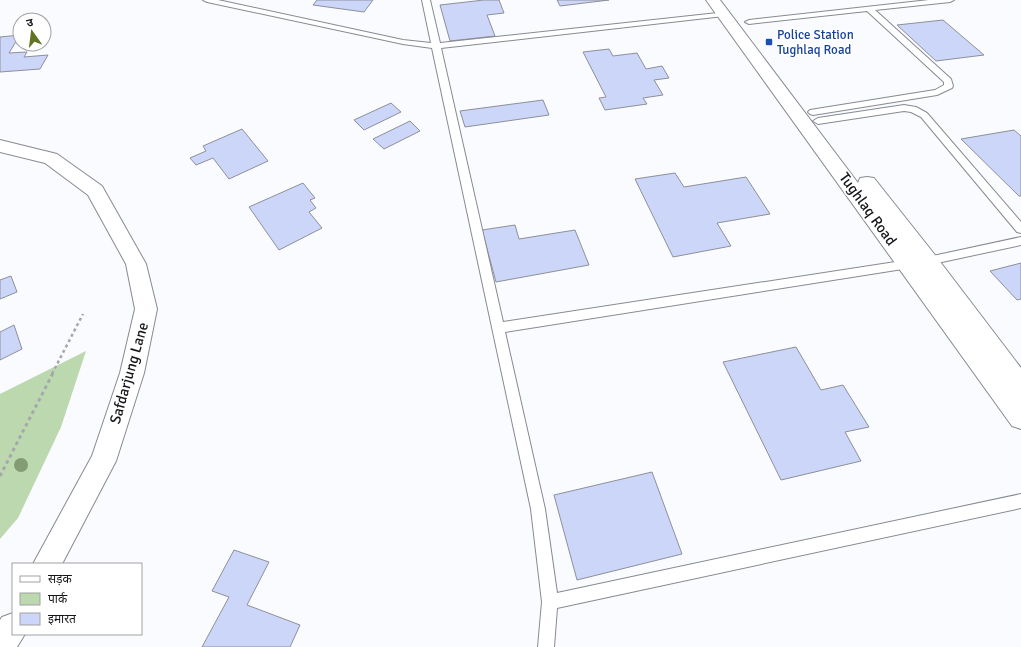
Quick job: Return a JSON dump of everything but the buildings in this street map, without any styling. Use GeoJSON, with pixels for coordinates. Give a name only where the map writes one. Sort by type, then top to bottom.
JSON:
{"type":"FeatureCollection","features":[{"type":"Feature","properties":{"kind":"main road","name":"Tughlaq Road"},"geometry":{"type":"LineString","coordinates":[[723,5],[749,22],[816,116],[928,261],[1021,387]]}},
{"type":"Feature","properties":{"kind":"main road","name":"Tughlaq Road"},"geometry":{"type":"LineString","coordinates":[[723,5],[908,264],[1021,418]]}},
{"type":"Feature","properties":{"kind":"main road","name":"Safdarjung Lane"},"geometry":{"type":"LineString","coordinates":[[0,146],[51,158],[95,191],[136,264],[146,309],[132,373],[103,461],[48,563]]}},
{"type":"Feature","properties":{"kind":"main road"},"geometry":{"type":"LineString","coordinates":[[0,644],[12,629]]}},
{"type":"Feature","properties":{"kind":"lane"},"geometry":{"type":"LineString","coordinates":[[206,0],[402,42],[437,46],[723,5]]}},
{"type":"Feature","properties":{"kind":"lane"},"geometry":{"type":"LineString","coordinates":[[426,0],[538,509],[550,602],[546,647]]}},
{"type":"Feature","properties":{"kind":"lane"},"geometry":{"type":"LineString","coordinates":[[749,22],[950,0]]}},
{"type":"Feature","properties":{"kind":"lane"},"geometry":{"type":"LineString","coordinates":[[816,116],[937,92],[949,86],[948,81],[869,9]]}},
{"type":"Feature","properties":{"kind":"lane"},"geometry":{"type":"LineString","coordinates":[[816,116],[904,108],[919,111],[1021,229]]}},
{"type":"Feature","properties":{"kind":"lane"},"geometry":{"type":"LineString","coordinates":[[499,328],[928,261],[1021,241]]}},
{"type":"Feature","properties":{"kind":"lane"},"geometry":{"type":"LineString","coordinates":[[550,602],[1021,501]]}},
{"type":"Feature","properties":{"kind":"path"},"geometry":{"type":"LineString","coordinates":[[0,476],[82,314]]}},
{"type":"Feature","properties":{"kind":"green space"},"geometry":{"type":"Polygon","coordinates":[[[86,351],[61,427],[18,518],[0,539],[0,394],[86,351]]]}},
{"type":"Feature","properties":{"kind":"place","name":"Police Station Tughlaq Road"},"geometry":{"type":"Point","coordinates":[769,42]}}]}
